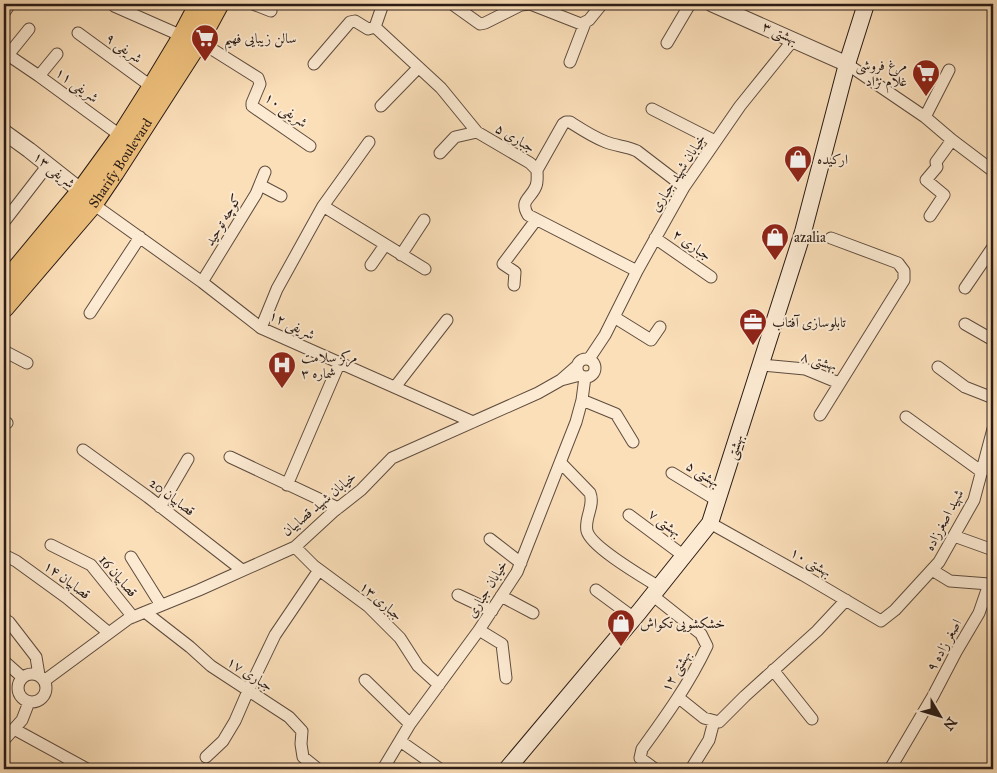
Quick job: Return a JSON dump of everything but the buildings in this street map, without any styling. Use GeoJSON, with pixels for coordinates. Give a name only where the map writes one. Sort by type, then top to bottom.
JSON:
{"type":"FeatureCollection","features":[{"type":"Feature","properties":{"kind":"main road","name":"Sharify Boulevard"},"geometry":{"type":"LineString","coordinates":[[190,38],[199,4]]}},
{"type":"Feature","properties":{"kind":"main road","name":"Sharify Boulevard"},"geometry":{"type":"LineString","coordinates":[[4,308],[87,198],[190,38],[219,4]]}},
{"type":"Feature","properties":{"kind":"main road","name":"بهشتی"},"geometry":{"type":"LineString","coordinates":[[507,769],[634,618],[710,522],[802,232],[847,64],[866,4]]}},
{"type":"Feature","properties":{"kind":"main road","name":"Sharify Boulevard"},"geometry":{"type":"LineString","coordinates":[[4,284],[87,198],[121,136],[152,87],[169,73]]}},
{"type":"Feature","properties":{"kind":"street"},"geometry":{"type":"LineString","coordinates":[[4,13],[10,4]]}},
{"type":"Feature","properties":{"kind":"street"},"geometry":{"type":"LineString","coordinates":[[253,4],[271,11]]}},
{"type":"Feature","properties":{"kind":"street"},"geometry":{"type":"LineString","coordinates":[[314,64],[350,22],[355,21],[368,29],[374,27],[384,4]]}},
{"type":"Feature","properties":{"kind":"street"},"geometry":{"type":"LineString","coordinates":[[452,4],[480,24],[521,5],[530,4],[581,24],[585,23]]}},
{"type":"Feature","properties":{"kind":"street"},"geometry":{"type":"LineString","coordinates":[[570,62],[585,23],[602,4]]}},
{"type":"Feature","properties":{"kind":"street"},"geometry":{"type":"LineString","coordinates":[[667,43],[690,4]]}},
{"type":"Feature","properties":{"kind":"street","name":"بهشتی ۳"},"geometry":{"type":"LineString","coordinates":[[718,5],[847,64]]}},
{"type":"Feature","properties":{"kind":"street"},"geometry":{"type":"LineString","coordinates":[[114,6],[190,38]]}},
{"type":"Feature","properties":{"kind":"street","name":"جباری ۵"},"geometry":{"type":"LineString","coordinates":[[374,27],[441,88],[477,132],[530,163],[537,170],[537,185],[524,204],[524,209],[528,215],[536,220]]}},
{"type":"Feature","properties":{"kind":"street"},"geometry":{"type":"LineString","coordinates":[[29,28],[8,56],[39,76]]}},
{"type":"Feature","properties":{"kind":"street","name":"شریفی ۹"},"geometry":{"type":"LineString","coordinates":[[78,33],[152,87]]}},
{"type":"Feature","properties":{"kind":"street","name":"شریفی ۱۰"},"geometry":{"type":"LineString","coordinates":[[190,38],[258,78],[260,84],[252,106],[310,146]]}},
{"type":"Feature","properties":{"kind":"street","name":"خیابان شهید جباری"},"geometry":{"type":"LineString","coordinates":[[592,362],[637,271],[684,187],[740,106],[794,39]]}},
{"type":"Feature","properties":{"kind":"street","name":"شریفی ۱۱"},"geometry":{"type":"LineString","coordinates":[[57,54],[39,76],[121,136]]}},
{"type":"Feature","properties":{"kind":"street"},"geometry":{"type":"LineString","coordinates":[[847,64],[925,117],[993,171]]}},
{"type":"Feature","properties":{"kind":"street"},"geometry":{"type":"LineString","coordinates":[[381,106],[418,68]]}},
{"type":"Feature","properties":{"kind":"street"},"geometry":{"type":"LineString","coordinates":[[925,117],[949,70]]}},
{"type":"Feature","properties":{"kind":"street"},"geometry":{"type":"LineString","coordinates":[[652,109],[715,141]]}},
{"type":"Feature","properties":{"kind":"street"},"geometry":{"type":"LineString","coordinates":[[537,170],[563,124],[570,122],[608,142],[629,146],[638,151],[684,187]]}},
{"type":"Feature","properties":{"kind":"street","name":"شریفی ۱۳"},"geometry":{"type":"LineString","coordinates":[[4,132],[48,165],[87,198]]}},
{"type":"Feature","properties":{"kind":"street"},"geometry":{"type":"LineString","coordinates":[[440,153],[455,137],[477,132]]}},
{"type":"Feature","properties":{"kind":"street"},"geometry":{"type":"LineString","coordinates":[[930,216],[944,195],[926,180],[938,167],[936,162],[952,140]]}},
{"type":"Feature","properties":{"kind":"street"},"geometry":{"type":"LineString","coordinates":[[261,328],[277,290],[323,206],[369,142]]}},
{"type":"Feature","properties":{"kind":"street"},"geometry":{"type":"LineString","coordinates":[[4,222],[8,207],[48,165]]}},
{"type":"Feature","properties":{"kind":"street","name":"کوچه توحید"},"geometry":{"type":"LineString","coordinates":[[202,282],[256,194],[265,172]]}},
{"type":"Feature","properties":{"kind":"street"},"geometry":{"type":"LineString","coordinates":[[260,185],[281,196]]}},
{"type":"Feature","properties":{"kind":"street","name":"شریفی ۱۲"},"geometry":{"type":"LineString","coordinates":[[87,198],[202,282],[261,328],[473,422]]}},
{"type":"Feature","properties":{"kind":"street"},"geometry":{"type":"LineString","coordinates":[[323,206],[425,269]]}},
{"type":"Feature","properties":{"kind":"street"},"geometry":{"type":"LineString","coordinates":[[401,255],[424,220]]}},
{"type":"Feature","properties":{"kind":"street"},"geometry":{"type":"LineString","coordinates":[[514,286],[515,272],[503,264],[536,220],[637,271]]}},
{"type":"Feature","properties":{"kind":"street"},"geometry":{"type":"LineString","coordinates":[[90,313],[140,237]]}},
{"type":"Feature","properties":{"kind":"street","name":"جباری ۲"},"geometry":{"type":"LineString","coordinates":[[655,238],[711,277]]}},
{"type":"Feature","properties":{"kind":"street"},"geometry":{"type":"LineString","coordinates":[[820,415],[904,280],[904,271],[898,263],[831,238]]}},
{"type":"Feature","properties":{"kind":"street"},"geometry":{"type":"LineString","coordinates":[[371,265],[385,245]]}},
{"type":"Feature","properties":{"kind":"street"},"geometry":{"type":"LineString","coordinates":[[965,288],[993,247]]}},
{"type":"Feature","properties":{"kind":"street"},"geometry":{"type":"LineString","coordinates":[[614,317],[651,340],[660,327]]}},
{"type":"Feature","properties":{"kind":"street"},"geometry":{"type":"LineString","coordinates":[[394,387],[448,320]]}},
{"type":"Feature","properties":{"kind":"street"},"geometry":{"type":"LineString","coordinates":[[965,324],[993,340]]}},
{"type":"Feature","properties":{"kind":"street"},"geometry":{"type":"LineString","coordinates":[[4,351],[26,363]]}},
{"type":"Feature","properties":{"kind":"street"},"geometry":{"type":"LineString","coordinates":[[584,359],[592,362],[594,372],[589,377],[581,372],[580,362],[584,359]]}},
{"type":"Feature","properties":{"kind":"street"},"geometry":{"type":"LineString","coordinates":[[287,484],[339,364]]}},
{"type":"Feature","properties":{"kind":"street","name":"بهشتی ۸"},"geometry":{"type":"LineString","coordinates":[[761,365],[805,370],[839,383]]}},
{"type":"Feature","properties":{"kind":"street"},"geometry":{"type":"LineString","coordinates":[[938,367],[965,387],[993,398]]}},
{"type":"Feature","properties":{"kind":"street","name":"خیابان شهید قصابیان"},"geometry":{"type":"LineString","coordinates":[[41,678],[128,619],[295,547],[361,490],[392,458],[581,372]]}},
{"type":"Feature","properties":{"kind":"street","name":"خیابان جباری"},"geometry":{"type":"LineString","coordinates":[[383,769],[410,724],[479,630],[517,572],[576,422],[582,400],[581,372]]}},
{"type":"Feature","properties":{"kind":"street"},"geometry":{"type":"LineString","coordinates":[[582,400],[616,414],[633,442]]}},
{"type":"Feature","properties":{"kind":"street"},"geometry":{"type":"LineString","coordinates":[[906,417],[982,472]]}},
{"type":"Feature","properties":{"kind":"street","name":"شهید اصغرزاده"},"geometry":{"type":"LineString","coordinates":[[895,610],[939,562],[974,500],[982,472],[990,461],[993,429]]}},
{"type":"Feature","properties":{"kind":"street","name":"قصابیان 20"},"geometry":{"type":"LineString","coordinates":[[83,450],[242,570]]}},
{"type":"Feature","properties":{"kind":"street"},"geometry":{"type":"LineString","coordinates":[[230,457],[338,508]]}},
{"type":"Feature","properties":{"kind":"street"},"geometry":{"type":"LineString","coordinates":[[160,507],[188,459]]}},
{"type":"Feature","properties":{"kind":"street"},"geometry":{"type":"LineString","coordinates":[[561,464],[590,493],[592,498],[586,526],[590,538],[602,550],[656,591]]}},
{"type":"Feature","properties":{"kind":"street","name":"بهشتی ۵"},"geometry":{"type":"LineString","coordinates":[[672,473],[718,501]]}},
{"type":"Feature","properties":{"kind":"street","name":"بهشتی ۷"},"geometry":{"type":"LineString","coordinates":[[629,515],[684,556]]}},
{"type":"Feature","properties":{"kind":"street","name":"بهشتی ۱۰"},"geometry":{"type":"LineString","coordinates":[[710,522],[881,621],[895,610]]}},
{"type":"Feature","properties":{"kind":"street"},"geometry":{"type":"LineString","coordinates":[[954,536],[993,550]]}},
{"type":"Feature","properties":{"kind":"street"},"geometry":{"type":"LineString","coordinates":[[490,539],[520,564]]}},
{"type":"Feature","properties":{"kind":"street","name":"قصابیان 16"},"geometry":{"type":"LineString","coordinates":[[51,544],[91,565],[133,617]]}},
{"type":"Feature","properties":{"kind":"street","name":"جباری ۱۳"},"geometry":{"type":"LineString","coordinates":[[295,547],[319,570],[368,606],[400,638],[418,666],[438,685]]}},
{"type":"Feature","properties":{"kind":"street","name":"قصابیان ۱۴"},"geometry":{"type":"LineString","coordinates":[[4,556],[16,561],[109,633]]}},
{"type":"Feature","properties":{"kind":"street"},"geometry":{"type":"LineString","coordinates":[[131,557],[161,605]]}},
{"type":"Feature","properties":{"kind":"street"},"geometry":{"type":"LineString","coordinates":[[206,757],[223,741],[231,728],[275,635],[319,570]]}},
{"type":"Feature","properties":{"kind":"street","name":"اصغر زاده ۹"},"geometry":{"type":"LineString","coordinates":[[890,769],[979,613],[989,584],[950,581],[932,570]]}},
{"type":"Feature","properties":{"kind":"street"},"geometry":{"type":"LineString","coordinates":[[596,590],[634,618]]}},
{"type":"Feature","properties":{"kind":"street","name":"بهشتی ۱۲"},"geometry":{"type":"LineString","coordinates":[[655,769],[648,766],[640,758],[642,749],[679,698],[708,646],[701,634],[656,591]]}},
{"type":"Feature","properties":{"kind":"street"},"geometry":{"type":"LineString","coordinates":[[458,595],[492,611]]}},
{"type":"Feature","properties":{"kind":"street"},"geometry":{"type":"LineString","coordinates":[[502,596],[534,613]]}},
{"type":"Feature","properties":{"kind":"street"},"geometry":{"type":"LineString","coordinates":[[679,698],[704,718],[720,722],[745,696],[817,631],[846,600]]}},
{"type":"Feature","properties":{"kind":"street","name":"جباری ۱۷"},"geometry":{"type":"LineString","coordinates":[[145,612],[211,666],[288,717],[302,731],[303,757],[318,769]]}},
{"type":"Feature","properties":{"kind":"street"},"geometry":{"type":"LineString","coordinates":[[4,619],[9,622],[36,657],[41,678],[46,687],[45,693],[36,701],[29,702],[19,695],[18,682],[22,677],[33,673],[41,678]]}},
{"type":"Feature","properties":{"kind":"street"},"geometry":{"type":"LineString","coordinates":[[479,630],[502,644],[506,678]]}},
{"type":"Feature","properties":{"kind":"street"},"geometry":{"type":"LineString","coordinates":[[4,661],[22,677]]}},
{"type":"Feature","properties":{"kind":"street"},"geometry":{"type":"LineString","coordinates":[[773,670],[812,719]]}},
{"type":"Feature","properties":{"kind":"street"},"geometry":{"type":"LineString","coordinates":[[365,680],[410,724]]}},
{"type":"Feature","properties":{"kind":"street"},"geometry":{"type":"LineString","coordinates":[[4,740],[22,720],[29,702]]}},
{"type":"Feature","properties":{"kind":"street"},"geometry":{"type":"LineString","coordinates":[[691,769],[709,740],[714,721]]}},
{"type":"Feature","properties":{"kind":"street"},"geometry":{"type":"LineString","coordinates":[[14,729],[87,769]]}},
{"type":"Feature","properties":{"kind":"street"},"geometry":{"type":"LineString","coordinates":[[400,741],[440,769]]}},
{"type":"Feature","properties":{"kind":"street"},"geometry":{"type":"LineString","coordinates":[[4,766],[8,769]]}},
{"type":"Feature","properties":{"kind":"place","name":"سالن زیبایی فهیم"},"geometry":{"type":"Point","coordinates":[205,62]}},
{"type":"Feature","properties":{"kind":"place","name":"مرغ فروشی غلام نژاد"},"geometry":{"type":"Point","coordinates":[926,97]}},
{"type":"Feature","properties":{"kind":"place","name":"ارکیده"},"geometry":{"type":"Point","coordinates":[798,183]}},
{"type":"Feature","properties":{"kind":"place","name":"azalia"},"geometry":{"type":"Point","coordinates":[775,261]}},
{"type":"Feature","properties":{"kind":"place","name":"تابلوسازی آفتاب"},"geometry":{"type":"Point","coordinates":[753,346]}},
{"type":"Feature","properties":{"kind":"place","name":"مرکز سلامت شماره ۳"},"geometry":{"type":"Point","coordinates":[282,389]}},
{"type":"Feature","properties":{"kind":"place","name":"خشکشویی تکواش"},"geometry":{"type":"Point","coordinates":[621,647]}}]}
